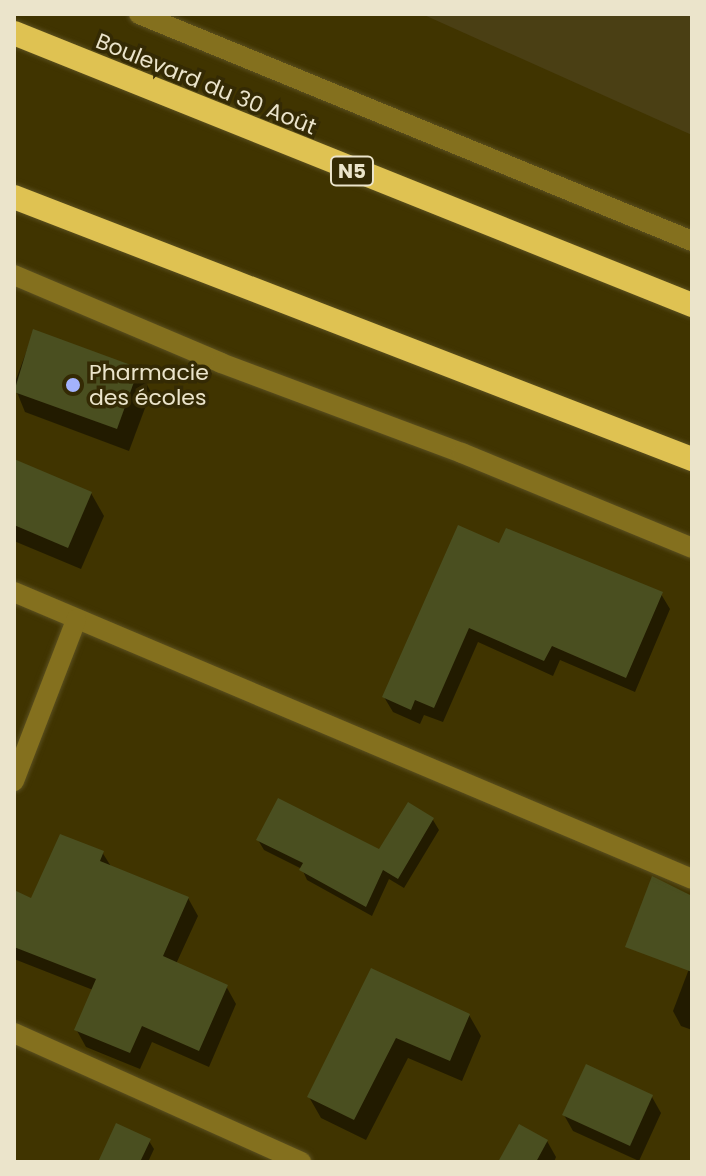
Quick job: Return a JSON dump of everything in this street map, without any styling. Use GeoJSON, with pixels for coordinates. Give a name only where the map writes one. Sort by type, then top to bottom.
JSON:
{"type":"FeatureCollection","features":[{"type":"Feature","properties":{"kind":"highway","name":"Boulevard du 30 Août"},"geometry":{"type":"LineString","coordinates":[[14,33],[692,305]]}},
{"type":"Feature","properties":{"kind":"highway"},"geometry":{"type":"LineString","coordinates":[[14,197],[692,459]]}},
{"type":"Feature","properties":{"kind":"street"},"geometry":{"type":"LineString","coordinates":[[139,14],[692,241]]}},
{"type":"Feature","properties":{"kind":"street"},"geometry":{"type":"LineString","coordinates":[[14,275],[221,363],[462,453],[692,548]]}},
{"type":"Feature","properties":{"kind":"street"},"geometry":{"type":"LineString","coordinates":[[14,592],[692,879]]}},
{"type":"Feature","properties":{"kind":"street"},"geometry":{"type":"LineString","coordinates":[[14,781],[76,620]]}},
{"type":"Feature","properties":{"kind":"street"},"geometry":{"type":"LineString","coordinates":[[14,1033],[301,1162]]}},
{"type":"Feature","properties":{"kind":"shaded area"},"geometry":{"type":"Polygon","coordinates":[[[422,14],[692,14],[692,135],[422,14]]]}},
{"type":"Feature","properties":{"kind":"building","name":"Pharmacie des écoles"},"geometry":{"type":"Polygon","coordinates":[[[33,329],[139,368],[117,429],[14,392],[33,329]]]}},
{"type":"Feature","properties":{"kind":"building"},"geometry":{"type":"Polygon","coordinates":[[[14,459],[92,492],[68,548],[14,525],[14,459]]]}},
{"type":"Feature","properties":{"kind":"building"},"geometry":{"type":"Polygon","coordinates":[[[458,525],[499,543],[506,528],[663,592],[626,678],[552,646],[544,661],[469,628],[434,708],[415,700],[411,710],[382,697],[458,525]]]}},
{"type":"Feature","properties":{"kind":"building"},"geometry":{"type":"Polygon","coordinates":[[[278,798],[379,849],[408,802],[434,818],[398,879],[383,870],[366,907],[299,870],[303,863],[256,840],[278,798]]]}},
{"type":"Feature","properties":{"kind":"building"},"geometry":{"type":"Polygon","coordinates":[[[60,834],[104,851],[100,861],[189,897],[163,956],[228,985],[199,1051],[142,1026],[130,1053],[74,1030],[96,979],[14,947],[14,890],[31,898],[60,834]]]}},
{"type":"Feature","properties":{"kind":"building"},"geometry":{"type":"Polygon","coordinates":[[[652,876],[692,896],[692,972],[625,947],[652,876]]]}},
{"type":"Feature","properties":{"kind":"building"},"geometry":{"type":"Polygon","coordinates":[[[371,968],[470,1014],[450,1061],[396,1038],[354,1120],[307,1097],[371,968]]]}},
{"type":"Feature","properties":{"kind":"building"},"geometry":{"type":"Polygon","coordinates":[[[586,1064],[653,1095],[630,1146],[562,1115],[586,1064]]]}},
{"type":"Feature","properties":{"kind":"building"},"geometry":{"type":"Polygon","coordinates":[[[116,1123],[151,1139],[140,1162],[98,1162],[116,1123]]]}},
{"type":"Feature","properties":{"kind":"building"},"geometry":{"type":"Polygon","coordinates":[[[519,1124],[548,1140],[536,1162],[498,1162],[519,1124]]]}},
{"type":"Feature","properties":{"kind":"place","name":"Pharmacie des écoles"},"geometry":{"type":"Point","coordinates":[73,385]}}]}
